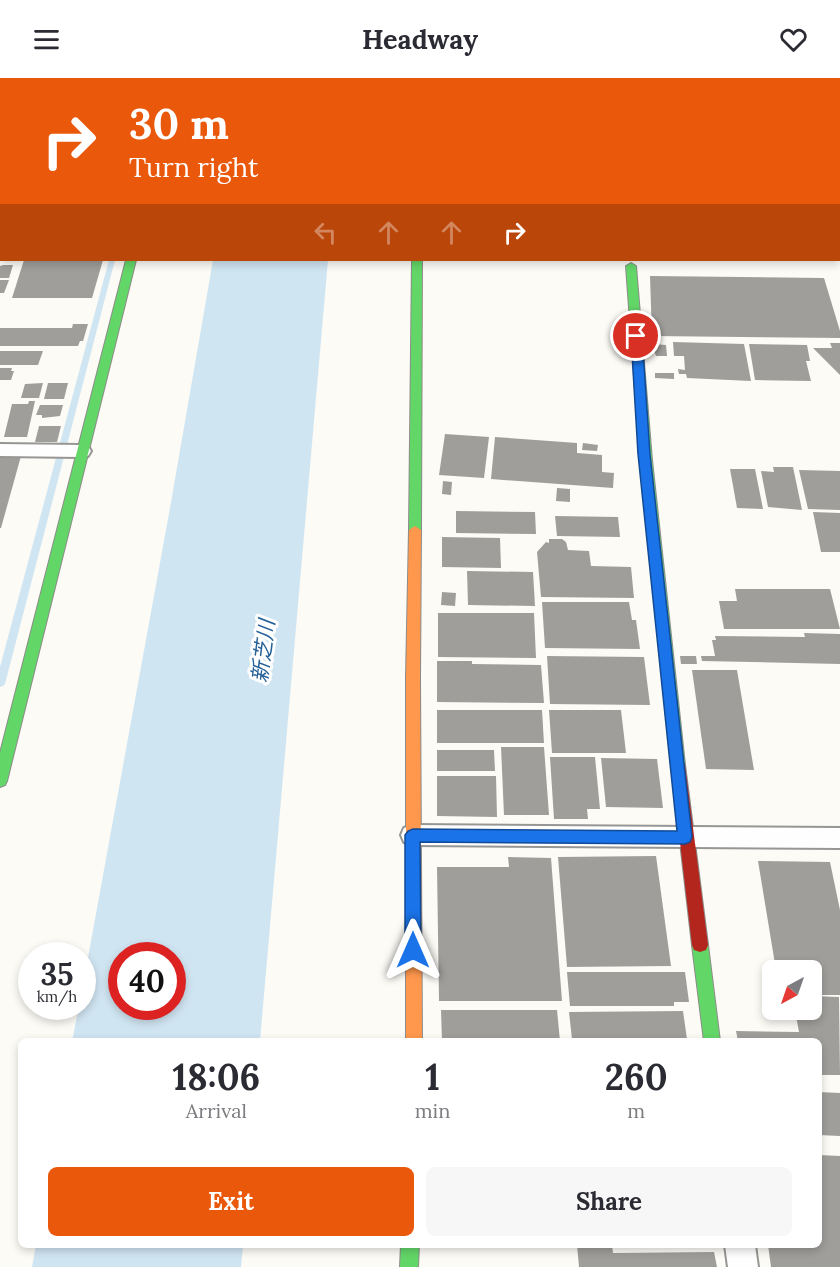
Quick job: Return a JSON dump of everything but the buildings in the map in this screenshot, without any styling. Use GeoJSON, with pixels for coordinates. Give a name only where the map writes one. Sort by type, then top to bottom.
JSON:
{"type":"FeatureCollection","features":[{"type":"Feature","properties":{"kind":"street"},"geometry":{"type":"LineString","coordinates":[[0,780],[130,261]]}},
{"type":"Feature","properties":{"kind":"street"},"geometry":{"type":"LineString","coordinates":[[414,1038],[417,261]]}},
{"type":"Feature","properties":{"kind":"street"},"geometry":{"type":"LineString","coordinates":[[632,266],[644,454],[685,837],[712,1038]]}},
{"type":"Feature","properties":{"kind":"street"},"geometry":{"type":"LineString","coordinates":[[0,450],[81,451]]}},
{"type":"Feature","properties":{"kind":"street"},"geometry":{"type":"LineString","coordinates":[[413,835],[840,838]]}},
{"type":"Feature","properties":{"kind":"street"},"geometry":{"type":"LineString","coordinates":[[409,1267],[410,1248]]}},
{"type":"Feature","properties":{"kind":"street"},"geometry":{"type":"LineString","coordinates":[[740,1248],[743,1267]]}},
{"type":"Feature","properties":{"kind":"water","name":"新芝川"},"geometry":{"type":"Polygon","coordinates":[[[213,261],[328,261],[260,1038],[73,1038],[76,1020],[96,1020],[96,942],[91,942],[213,261]]]}},
{"type":"Feature","properties":{"kind":"water"},"geometry":{"type":"Polygon","coordinates":[[[35,1248],[243,1248],[241,1267],[32,1267],[35,1248]]]}},
{"type":"Feature","properties":{"kind":"waterway"},"geometry":{"type":"LineString","coordinates":[[0,684],[112,261]]}},
{"type":"Feature","properties":{"kind":"traffic: fast"},"geometry":{"type":"LineString","coordinates":[[0,781],[131,261]]}},
{"type":"Feature","properties":{"kind":"traffic: fast"},"geometry":{"type":"LineString","coordinates":[[415,530],[417,261]]}},
{"type":"Feature","properties":{"kind":"traffic: fast"},"geometry":{"type":"LineString","coordinates":[[631,266],[646,460],[678,765]]}},
{"type":"Feature","properties":{"kind":"traffic: fast"},"geometry":{"type":"LineString","coordinates":[[700,945],[712,1038]]}},
{"type":"Feature","properties":{"kind":"traffic: fast"},"geometry":{"type":"LineString","coordinates":[[409,1267],[410,1248]]}},
{"type":"Feature","properties":{"kind":"traffic: slow"},"geometry":{"type":"LineString","coordinates":[[414,1038],[415,530]]}},
{"type":"Feature","properties":{"kind":"traffic: jam"},"geometry":{"type":"LineString","coordinates":[[678,765],[700,945]]}},
{"type":"Feature","properties":{"kind":"route"},"geometry":{"type":"LineString","coordinates":[[413,950],[413,835],[685,837],[644,454],[636,336]]}}]}
